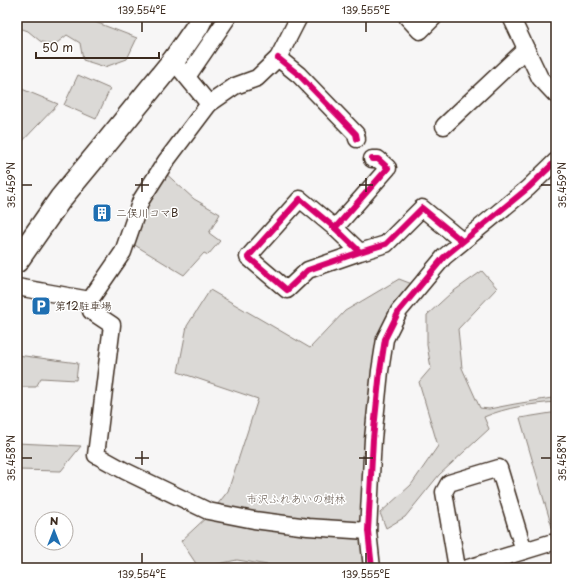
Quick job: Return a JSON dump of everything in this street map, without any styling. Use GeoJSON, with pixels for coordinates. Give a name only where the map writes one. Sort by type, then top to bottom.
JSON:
{"type":"FeatureCollection","features":[{"type":"Feature","properties":{"kind":"street"},"geometry":{"type":"LineString","coordinates":[[17,261],[61,198],[174,60],[197,27],[202,17]]}},
{"type":"Feature","properties":{"kind":"street"},"geometry":{"type":"LineString","coordinates":[[187,77],[228,17]]}},
{"type":"Feature","properties":{"kind":"street"},"geometry":{"type":"LineString","coordinates":[[299,17],[278,58],[257,78],[235,86],[209,104],[166,161],[141,200],[122,252],[90,300],[90,311],[112,325],[96,455],[125,471],[208,511],[262,521],[308,527],[368,531]]}},
{"type":"Feature","properties":{"kind":"street"},"geometry":{"type":"LineString","coordinates":[[407,17],[420,31],[434,17]]}},
{"type":"Feature","properties":{"kind":"street"},"geometry":{"type":"LineString","coordinates":[[511,17],[540,78],[556,95]]}},
{"type":"Feature","properties":{"kind":"street"},"geometry":{"type":"LineString","coordinates":[[444,126],[526,49]]}},
{"type":"Feature","properties":{"kind":"street"},"geometry":{"type":"LineString","coordinates":[[278,58],[299,75],[356,134],[357,139]]}},
{"type":"Feature","properties":{"kind":"street"},"geometry":{"type":"LineString","coordinates":[[174,60],[209,104]]}},
{"type":"Feature","properties":{"kind":"street"},"geometry":{"type":"LineString","coordinates":[[335,228],[388,168],[378,159],[372,159]]}},
{"type":"Feature","properties":{"kind":"street"},"geometry":{"type":"LineString","coordinates":[[372,568],[368,531],[373,439],[380,370],[385,339],[399,311],[444,256],[528,188],[556,161]]}},
{"type":"Feature","properties":{"kind":"street"},"geometry":{"type":"LineString","coordinates":[[360,252],[335,228],[300,199],[248,257],[287,290],[308,270],[386,244],[422,208],[462,241]]}},
{"type":"Feature","properties":{"kind":"street"},"geometry":{"type":"LineString","coordinates":[[17,287],[90,300]]}},
{"type":"Feature","properties":{"kind":"street"},"geometry":{"type":"LineString","coordinates":[[457,568],[444,492],[449,483],[499,468],[524,551]]}},
{"type":"Feature","properties":{"kind":"street"},"geometry":{"type":"LineString","coordinates":[[468,568],[550,542]]}},
{"type":"Feature","properties":{"kind":"green space"},"geometry":{"type":"Polygon","coordinates":[[[17,17],[82,17],[137,38],[127,59],[105,67],[83,60],[80,43],[67,35],[53,46],[40,41],[28,31],[17,27],[17,17]]]}},
{"type":"Feature","properties":{"kind":"green space"},"geometry":{"type":"Polygon","coordinates":[[[78,75],[110,89],[96,119],[64,105],[78,75]]]}},
{"type":"Feature","properties":{"kind":"green space"},"geometry":{"type":"Polygon","coordinates":[[[17,87],[58,104],[17,147],[17,87]]]}},
{"type":"Feature","properties":{"kind":"green space"},"geometry":{"type":"Polygon","coordinates":[[[163,171],[194,199],[220,214],[209,233],[220,241],[208,255],[204,253],[184,275],[133,244],[145,200],[163,171]]]}},
{"type":"Feature","properties":{"kind":"green space"},"geometry":{"type":"Polygon","coordinates":[[[482,271],[497,288],[458,329],[462,368],[480,408],[489,409],[552,398],[556,398],[556,402],[511,408],[484,417],[489,429],[439,475],[405,517],[386,528],[380,513],[411,485],[438,446],[419,382],[431,368],[427,345],[427,315],[451,293],[482,271]]]}},
{"type":"Feature","properties":{"kind":"green space","name":"市沢ふれあいの樹林"},"geometry":{"type":"Polygon","coordinates":[[[399,279],[412,284],[385,323],[367,568],[286,568],[237,560],[199,568],[181,541],[210,514],[228,491],[258,399],[178,372],[187,326],[210,290],[310,348],[345,311],[399,279]]]}},
{"type":"Feature","properties":{"kind":"green space"},"geometry":{"type":"Polygon","coordinates":[[[17,355],[78,363],[76,380],[41,378],[36,387],[17,387],[17,355]]]}},
{"type":"Feature","properties":{"kind":"green space"},"geometry":{"type":"Polygon","coordinates":[[[556,413],[556,541],[520,418],[556,413]]]}},
{"type":"Feature","properties":{"kind":"green space"},"geometry":{"type":"Polygon","coordinates":[[[17,443],[81,446],[61,471],[17,470],[17,443]]]}},
{"type":"Feature","properties":{"kind":"cycle path"},"geometry":{"type":"LineString","coordinates":[[278,58],[299,75],[356,134],[357,139]]}},
{"type":"Feature","properties":{"kind":"cycle path"},"geometry":{"type":"LineString","coordinates":[[335,228],[388,168],[378,159],[372,159]]}},
{"type":"Feature","properties":{"kind":"cycle path"},"geometry":{"type":"LineString","coordinates":[[372,568],[368,531],[373,439],[385,339],[399,311],[444,257],[528,188],[556,161]]}},
{"type":"Feature","properties":{"kind":"cycle path"},"geometry":{"type":"LineString","coordinates":[[360,252],[335,228],[300,199],[248,257],[287,290],[308,270],[386,244],[422,208],[462,241]]}},
{"type":"Feature","properties":{"kind":"place","name":"二俣川コマB"},"geometry":{"type":"Point","coordinates":[102,213]}},
{"type":"Feature","properties":{"kind":"place","name":"第12駐車場"},"geometry":{"type":"Point","coordinates":[41,306]}}]}
